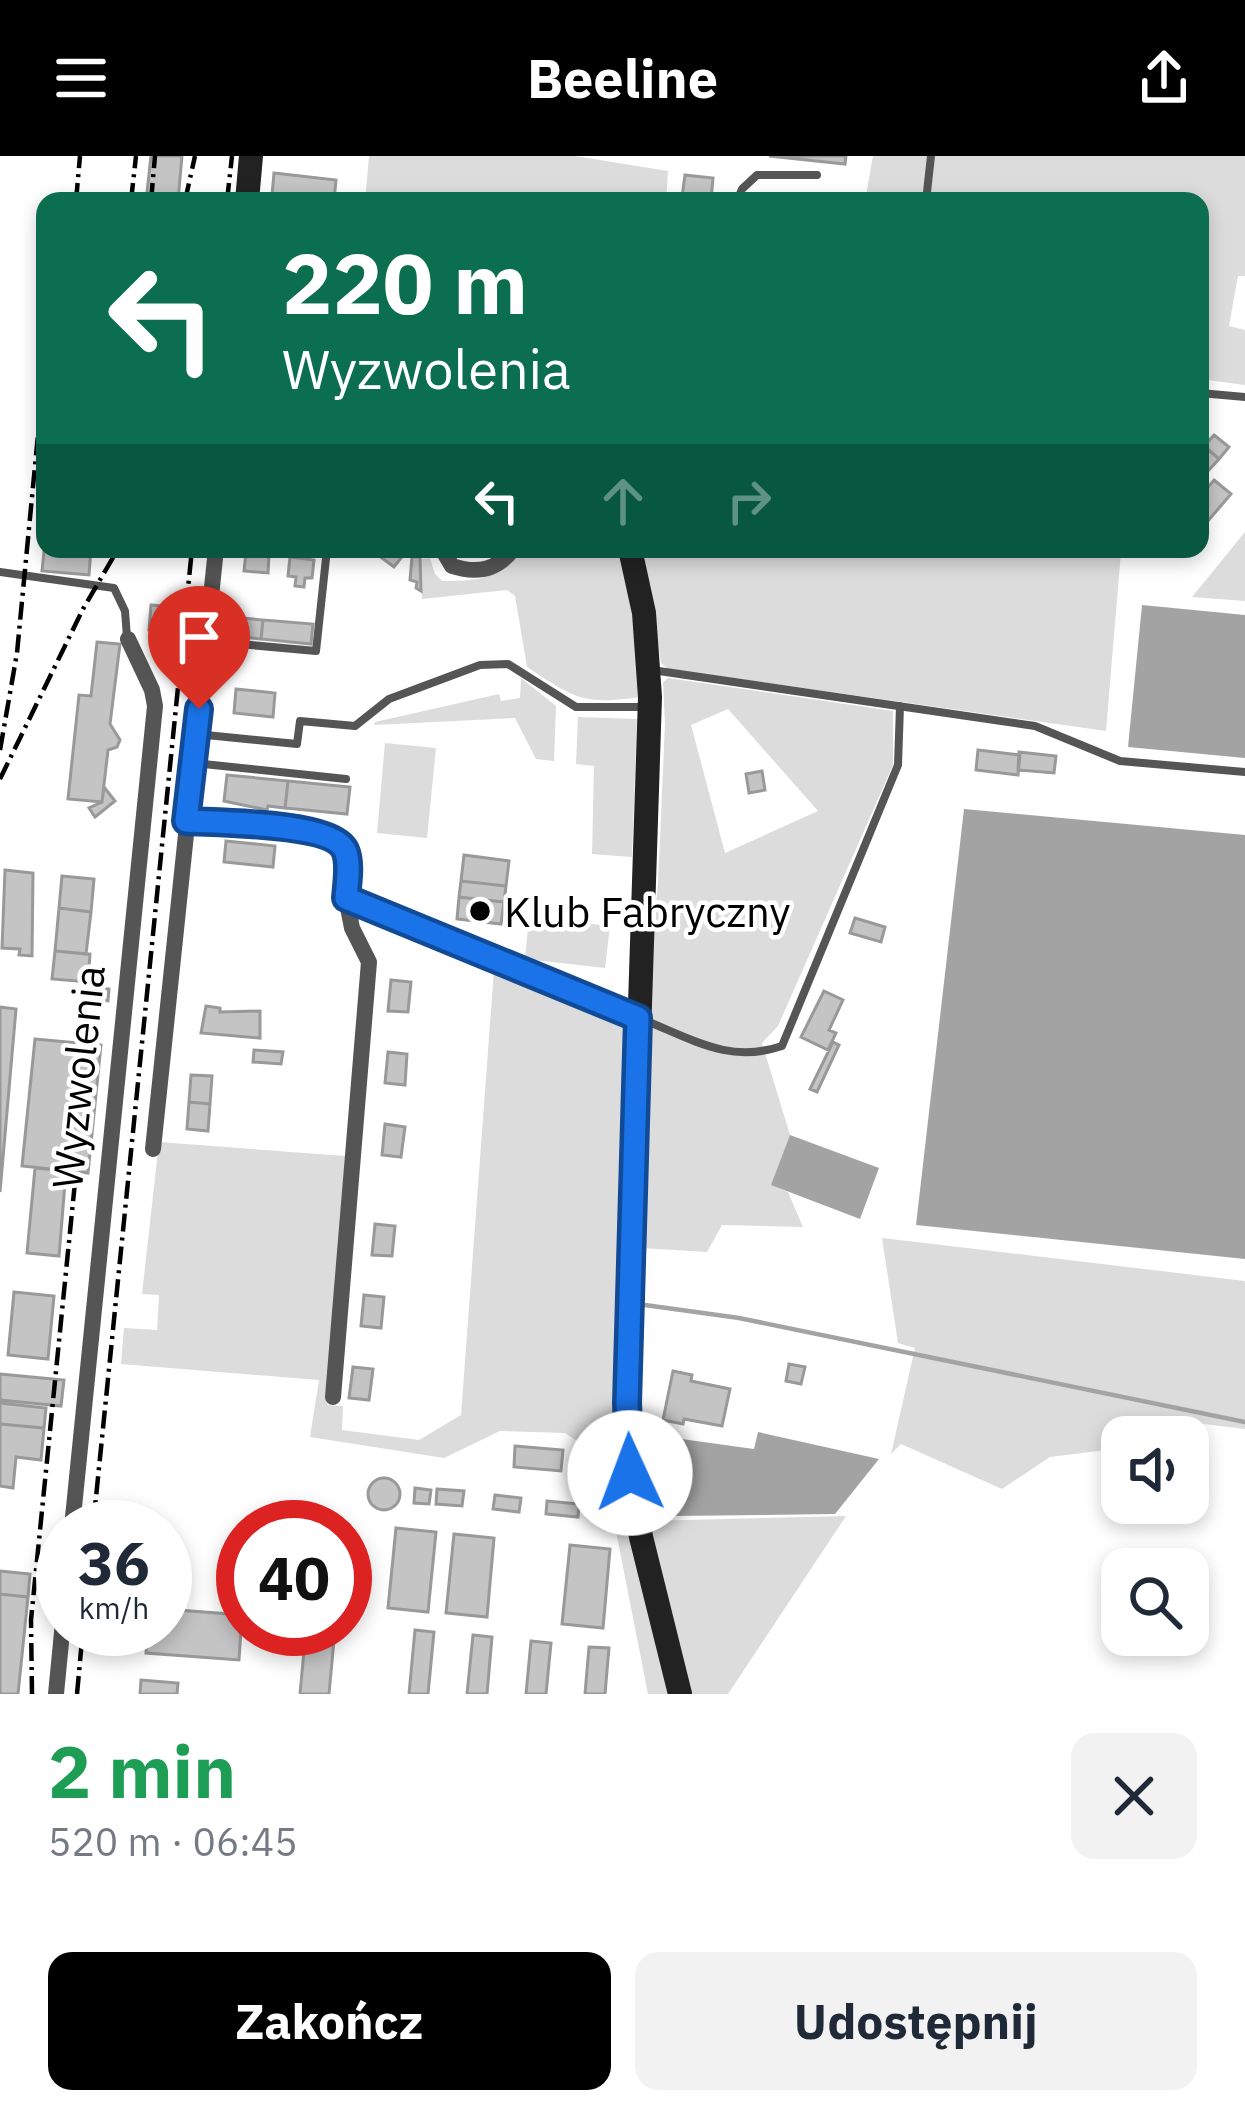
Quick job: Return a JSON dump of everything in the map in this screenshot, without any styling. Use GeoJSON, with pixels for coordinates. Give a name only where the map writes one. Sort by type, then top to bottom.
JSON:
{"type":"FeatureCollection","features":[{"type":"Feature","properties":{"kind":"street"},"geometry":{"type":"LineString","coordinates":[[248,192],[251,156]]}},
{"type":"Feature","properties":{"kind":"street","name":"Wyzwolenia"},"geometry":{"type":"LineString","coordinates":[[153,1148],[215,558]]}},
{"type":"Feature","properties":{"kind":"street"},"geometry":{"type":"LineString","coordinates":[[447,558],[452,566],[468,571],[491,569],[503,558]]}},
{"type":"Feature","properties":{"kind":"street"},"geometry":{"type":"LineString","coordinates":[[632,558],[644,613],[650,707],[627,1385],[630,1473],[640,1537],[680,1694]]}},
{"type":"Feature","properties":{"kind":"street","name":"Wyzwolenia"},"geometry":{"type":"LineString","coordinates":[[75,1500],[155,706],[128,639]]}},
{"type":"Feature","properties":{"kind":"street"},"geometry":{"type":"LineString","coordinates":[[186,821],[311,831],[334,839],[348,856],[346,898],[352,928],[369,962],[333,1397]]}},
{"type":"Feature","properties":{"kind":"street"},"geometry":{"type":"LineString","coordinates":[[346,898],[638,1018]]}},
{"type":"Feature","properties":{"kind":"street"},"geometry":{"type":"LineString","coordinates":[[56,1694],[60,1656]]}},
{"type":"Feature","properties":{"kind":"lane"},"geometry":{"type":"LineString","coordinates":[[927,192],[931,156]]}},
{"type":"Feature","properties":{"kind":"lane"},"geometry":{"type":"LineString","coordinates":[[741,192],[757,175],[817,175]]}},
{"type":"Feature","properties":{"kind":"lane"},"geometry":{"type":"LineString","coordinates":[[1209,394],[1245,397]]}},
{"type":"Feature","properties":{"kind":"lane"},"geometry":{"type":"LineString","coordinates":[[206,640],[316,651],[326,558]]}},
{"type":"Feature","properties":{"kind":"lane"},"geometry":{"type":"LineString","coordinates":[[0,572],[114,589],[125,611],[128,639]]}},
{"type":"Feature","properties":{"kind":"lane"},"geometry":{"type":"LineString","coordinates":[[196,734],[297,744],[300,721],[355,726],[389,699],[480,665],[508,664],[576,707],[650,707]]}},
{"type":"Feature","properties":{"kind":"lane"},"geometry":{"type":"LineString","coordinates":[[649,669],[1035,725],[1120,761],[1245,772]]}},
{"type":"Feature","properties":{"kind":"lane"},"geometry":{"type":"LineString","coordinates":[[638,1018],[728,1053],[757,1054],[782,1046],[898,765],[900,706]]}},
{"type":"Feature","properties":{"kind":"lane"},"geometry":{"type":"LineString","coordinates":[[193,763],[346,779]]}},
{"type":"Feature","properties":{"kind":"shaded area"},"geometry":{"type":"Polygon","coordinates":[[[369,156],[575,156],[668,171],[667,192],[366,192],[369,156]]]}},
{"type":"Feature","properties":{"kind":"shaded area"},"geometry":{"type":"Polygon","coordinates":[[[873,156],[1245,156],[1245,276],[1238,276],[1229,326],[1245,330],[1245,385],[1209,380],[1209,192],[867,192],[873,156]]]}},
{"type":"Feature","properties":{"kind":"shaded area"},"geometry":{"type":"Polygon","coordinates":[[[1245,532],[1245,601],[1192,597],[1245,532]]]}},
{"type":"Feature","properties":{"kind":"shaded area"},"geometry":{"type":"Polygon","coordinates":[[[430,558],[442,581],[488,576],[515,559],[622,558],[641,697],[580,697],[527,667],[515,596],[507,590],[422,599],[421,559],[430,558]]]}},
{"type":"Feature","properties":{"kind":"shaded area"},"geometry":{"type":"Polygon","coordinates":[[[644,558],[1120,558],[1106,731],[668,669],[661,663],[644,558]]]}},
{"type":"Feature","properties":{"kind":"shaded area"},"geometry":{"type":"Polygon","coordinates":[[[1142,605],[1245,615],[1245,758],[1128,747],[1142,605]]]}},
{"type":"Feature","properties":{"kind":"shaded area"},"geometry":{"type":"Polygon","coordinates":[[[521,678],[556,706],[554,761],[536,759],[515,718],[374,725],[499,694],[501,701],[520,698],[521,678]]]}},
{"type":"Feature","properties":{"kind":"shaded area"},"geometry":{"type":"Polygon","coordinates":[[[668,678],[893,711],[893,765],[778,1026],[762,1043],[790,1135],[772,1185],[788,1192],[803,1227],[722,1225],[707,1252],[642,1248],[647,1003],[658,883],[663,682],[668,678]],[[728,709],[691,725],[725,853],[818,811],[728,709]]]}},
{"type":"Feature","properties":{"kind":"shaded area"},"geometry":{"type":"Polygon","coordinates":[[[578,717],[637,719],[632,857],[592,854],[594,766],[576,764],[578,717]]]}},
{"type":"Feature","properties":{"kind":"shaded area"},"geometry":{"type":"Polygon","coordinates":[[[385,743],[436,748],[427,838],[377,833],[385,743]]]}},
{"type":"Feature","properties":{"kind":"shaded area"},"geometry":{"type":"Polygon","coordinates":[[[964,809],[1245,835],[1245,1259],[916,1225],[964,809]]]}},
{"type":"Feature","properties":{"kind":"shaded area"},"geometry":{"type":"Polygon","coordinates":[[[529,917],[610,926],[605,968],[525,959],[529,917]]]}},
{"type":"Feature","properties":{"kind":"shaded area"},"geometry":{"type":"Polygon","coordinates":[[[494,970],[628,1023],[616,1434],[626,1519],[670,1694],[648,1694],[609,1496],[583,1445],[565,1433],[500,1431],[444,1458],[310,1437],[319,1380],[121,1364],[124,1328],[157,1330],[159,1295],[142,1294],[159,1142],[345,1156],[327,1405],[343,1406],[342,1430],[419,1440],[461,1415],[494,970]]]}},
{"type":"Feature","properties":{"kind":"shaded area"},"geometry":{"type":"Polygon","coordinates":[[[790,1135],[879,1168],[860,1219],[771,1185],[790,1135]]]}},
{"type":"Feature","properties":{"kind":"shaded area"},"geometry":{"type":"Polygon","coordinates":[[[882,1238],[1245,1281],[1245,1429],[1209,1425],[1209,1416],[1101,1416],[1101,1451],[1050,1457],[1002,1489],[901,1444],[891,1454],[915,1348],[898,1343],[882,1238]]]}},
{"type":"Feature","properties":{"kind":"shaded area"},"geometry":{"type":"Polygon","coordinates":[[[758,1432],[879,1459],[835,1514],[673,1516],[667,1437],[754,1449],[758,1432]]]}},
{"type":"Feature","properties":{"kind":"shaded area"},"geometry":{"type":"Polygon","coordinates":[[[846,1516],[728,1694],[689,1694],[647,1521],[846,1516]]]}},
{"type":"Feature","properties":{"kind":"building"},"geometry":{"type":"Polygon","coordinates":[[[151,156],[182,156],[179,192],[147,192],[151,156]]]}},
{"type":"Feature","properties":{"kind":"building"},"geometry":{"type":"Polygon","coordinates":[[[769,156],[846,156],[845,164],[769,156]]]}},
{"type":"Feature","properties":{"kind":"building"},"geometry":{"type":"Polygon","coordinates":[[[274,173],[336,180],[335,192],[272,192],[274,173]]]}},
{"type":"Feature","properties":{"kind":"building"},"geometry":{"type":"Polygon","coordinates":[[[685,175],[713,178],[712,192],[683,192],[685,175]]]}},
{"type":"Feature","properties":{"kind":"building"},"geometry":{"type":"Polygon","coordinates":[[[1214,435],[1229,447],[1219,459],[1209,450],[1214,435]]]}},
{"type":"Feature","properties":{"kind":"building"},"geometry":{"type":"Polygon","coordinates":[[[1209,450],[1219,459],[1209,470],[1209,450]]]}},
{"type":"Feature","properties":{"kind":"building"},"geometry":{"type":"Polygon","coordinates":[[[1214,480],[1231,494],[1209,520],[1209,486],[1214,480]]]}},
{"type":"Feature","properties":{"kind":"building"},"geometry":{"type":"Polygon","coordinates":[[[43,558],[90,558],[89,575],[42,571],[43,558]]]}},
{"type":"Feature","properties":{"kind":"building"},"geometry":{"type":"Polygon","coordinates":[[[245,558],[269,558],[268,573],[244,571],[245,558]]]}},
{"type":"Feature","properties":{"kind":"building"},"geometry":{"type":"Polygon","coordinates":[[[290,558],[314,560],[312,578],[305,578],[304,587],[295,586],[296,577],[288,576],[290,558]]]}},
{"type":"Feature","properties":{"kind":"building"},"geometry":{"type":"Polygon","coordinates":[[[412,558],[420,558],[421,591],[410,580],[412,558]]]}},
{"type":"Feature","properties":{"kind":"building"},"geometry":{"type":"Polygon","coordinates":[[[151,605],[163,606],[161,631],[149,630],[151,605]]]}},
{"type":"Feature","properties":{"kind":"building"},"geometry":{"type":"Polygon","coordinates":[[[221,616],[263,620],[261,639],[219,634],[221,616]]]}},
{"type":"Feature","properties":{"kind":"building"},"geometry":{"type":"Polygon","coordinates":[[[263,620],[313,624],[311,644],[261,639],[263,620]]]}},
{"type":"Feature","properties":{"kind":"building"},"geometry":{"type":"Polygon","coordinates":[[[97,642],[120,644],[110,724],[120,740],[108,750],[102,802],[68,799],[79,695],[91,696],[97,642]]]}},
{"type":"Feature","properties":{"kind":"building"},"geometry":{"type":"Polygon","coordinates":[[[236,689],[275,693],[273,717],[234,713],[236,689]]]}},
{"type":"Feature","properties":{"kind":"building"},"geometry":{"type":"Polygon","coordinates":[[[978,750],[1020,755],[1018,775],[976,770],[978,750]]]}},
{"type":"Feature","properties":{"kind":"building"},"geometry":{"type":"Polygon","coordinates":[[[1019,752],[1056,756],[1054,773],[1018,770],[1019,752]]]}},
{"type":"Feature","properties":{"kind":"building"},"geometry":{"type":"Polygon","coordinates":[[[762,771],[765,790],[749,793],[746,774],[762,771]]]}},
{"type":"Feature","properties":{"kind":"building"},"geometry":{"type":"Polygon","coordinates":[[[227,775],[288,781],[285,808],[268,806],[267,810],[224,801],[227,775]]]}},
{"type":"Feature","properties":{"kind":"building"},"geometry":{"type":"Polygon","coordinates":[[[288,781],[350,787],[347,814],[285,808],[288,781]]]}},
{"type":"Feature","properties":{"kind":"building"},"geometry":{"type":"Polygon","coordinates":[[[104,787],[115,801],[95,817],[89,808],[102,802],[104,787]]]}},
{"type":"Feature","properties":{"kind":"building"},"geometry":{"type":"Polygon","coordinates":[[[226,841],[275,846],[273,867],[224,862],[226,841]]]}},
{"type":"Feature","properties":{"kind":"building"},"geometry":{"type":"Polygon","coordinates":[[[464,855],[509,861],[506,886],[461,881],[464,855]]]}},
{"type":"Feature","properties":{"kind":"building"},"geometry":{"type":"Polygon","coordinates":[[[5,870],[33,873],[32,956],[19,955],[20,949],[2,948],[5,870]]]}},
{"type":"Feature","properties":{"kind":"building"},"geometry":{"type":"Polygon","coordinates":[[[62,876],[94,879],[91,912],[59,908],[62,876]]]}},
{"type":"Feature","properties":{"kind":"building"},"geometry":{"type":"Polygon","coordinates":[[[461,881],[506,886],[504,902],[459,897],[461,881]]]}},
{"type":"Feature","properties":{"kind":"building","name":"Klub Fabryczny"},"geometry":{"type":"Polygon","coordinates":[[[459,897],[504,902],[501,924],[457,919],[459,897]]]}},
{"type":"Feature","properties":{"kind":"building"},"geometry":{"type":"Polygon","coordinates":[[[59,908],[91,912],[86,954],[55,951],[59,908]]]}},
{"type":"Feature","properties":{"kind":"building"},"geometry":{"type":"Polygon","coordinates":[[[855,918],[885,927],[881,942],[850,933],[855,918]]]}},
{"type":"Feature","properties":{"kind":"building"},"geometry":{"type":"Polygon","coordinates":[[[55,951],[90,954],[88,982],[52,979],[55,951]]]}},
{"type":"Feature","properties":{"kind":"building"},"geometry":{"type":"Polygon","coordinates":[[[391,980],[411,982],[408,1012],[388,1011],[391,980]]]}},
{"type":"Feature","properties":{"kind":"building"},"geometry":{"type":"Polygon","coordinates":[[[87,986],[109,989],[108,1001],[85,999],[87,986]]]}},
{"type":"Feature","properties":{"kind":"building"},"geometry":{"type":"Polygon","coordinates":[[[824,991],[843,1000],[829,1030],[836,1033],[828,1050],[801,1037],[824,991]]]}},
{"type":"Feature","properties":{"kind":"building"},"geometry":{"type":"Polygon","coordinates":[[[206,1006],[220,1008],[220,1012],[260,1011],[260,1038],[201,1033],[206,1006]]]}},
{"type":"Feature","properties":{"kind":"building"},"geometry":{"type":"Polygon","coordinates":[[[0,1007],[16,1009],[0,1192],[0,1007]]]}},
{"type":"Feature","properties":{"kind":"building"},"geometry":{"type":"Polygon","coordinates":[[[35,1039],[101,1045],[88,1173],[22,1166],[35,1039]]]}},
{"type":"Feature","properties":{"kind":"building"},"geometry":{"type":"Polygon","coordinates":[[[833,1042],[839,1045],[817,1092],[810,1089],[833,1042]]]}},
{"type":"Feature","properties":{"kind":"building"},"geometry":{"type":"Polygon","coordinates":[[[254,1050],[283,1052],[281,1064],[253,1062],[254,1050]]]}},
{"type":"Feature","properties":{"kind":"building"},"geometry":{"type":"Polygon","coordinates":[[[388,1052],[407,1054],[405,1085],[385,1083],[388,1052]]]}},
{"type":"Feature","properties":{"kind":"building"},"geometry":{"type":"Polygon","coordinates":[[[191,1075],[212,1076],[210,1104],[189,1102],[191,1075]]]}},
{"type":"Feature","properties":{"kind":"building"},"geometry":{"type":"Polygon","coordinates":[[[189,1102],[210,1104],[208,1131],[187,1129],[189,1102]]]}},
{"type":"Feature","properties":{"kind":"building"},"geometry":{"type":"Polygon","coordinates":[[[385,1124],[405,1127],[401,1157],[382,1155],[385,1124]]]}},
{"type":"Feature","properties":{"kind":"building"},"geometry":{"type":"Polygon","coordinates":[[[35,1168],[66,1171],[59,1256],[27,1253],[35,1168]]]}},
{"type":"Feature","properties":{"kind":"building"},"geometry":{"type":"Polygon","coordinates":[[[375,1224],[395,1226],[392,1256],[372,1255],[375,1224]]]}},
{"type":"Feature","properties":{"kind":"building"},"geometry":{"type":"Polygon","coordinates":[[[14,1292],[54,1296],[48,1359],[8,1355],[14,1292]]]}},
{"type":"Feature","properties":{"kind":"building"},"geometry":{"type":"Polygon","coordinates":[[[364,1295],[384,1297],[381,1328],[361,1326],[364,1295]]]}},
{"type":"Feature","properties":{"kind":"building"},"geometry":{"type":"Polygon","coordinates":[[[789,1364],[805,1367],[801,1384],[786,1381],[789,1364]]]}},
{"type":"Feature","properties":{"kind":"building"},"geometry":{"type":"Polygon","coordinates":[[[353,1367],[373,1369],[369,1400],[349,1398],[353,1367]]]}},
{"type":"Feature","properties":{"kind":"building"},"geometry":{"type":"Polygon","coordinates":[[[673,1371],[692,1375],[691,1381],[730,1389],[722,1426],[663,1420],[673,1371]]]}},
{"type":"Feature","properties":{"kind":"building"},"geometry":{"type":"Polygon","coordinates":[[[0,1374],[64,1380],[61,1406],[0,1400],[0,1374]]]}},
{"type":"Feature","properties":{"kind":"building"},"geometry":{"type":"Polygon","coordinates":[[[0,1403],[46,1408],[44,1428],[0,1424],[0,1403]]]}},
{"type":"Feature","properties":{"kind":"building"},"geometry":{"type":"Polygon","coordinates":[[[0,1424],[44,1428],[41,1460],[16,1457],[13,1488],[0,1486],[0,1424]]]}},
{"type":"Feature","properties":{"kind":"building"},"geometry":{"type":"Polygon","coordinates":[[[515,1446],[563,1450],[561,1471],[514,1467],[515,1446]]]}},
{"type":"Feature","properties":{"kind":"building"},"geometry":{"type":"Polygon","coordinates":[[[390,1479],[399,1488],[396,1506],[384,1510],[372,1506],[368,1494],[372,1482],[390,1479]]]}},
{"type":"Feature","properties":{"kind":"building"},"geometry":{"type":"Polygon","coordinates":[[[415,1488],[431,1490],[429,1504],[414,1503],[415,1488]]]}},
{"type":"Feature","properties":{"kind":"building"},"geometry":{"type":"Polygon","coordinates":[[[437,1489],[464,1491],[462,1506],[436,1504],[437,1489]]]}},
{"type":"Feature","properties":{"kind":"building"},"geometry":{"type":"Polygon","coordinates":[[[495,1495],[521,1498],[519,1512],[493,1509],[495,1495]]]}},
{"type":"Feature","properties":{"kind":"building"},"geometry":{"type":"Polygon","coordinates":[[[547,1501],[579,1504],[578,1517],[546,1514],[547,1501]]]}},
{"type":"Feature","properties":{"kind":"building"},"geometry":{"type":"Polygon","coordinates":[[[396,1528],[436,1532],[428,1612],[388,1608],[396,1528]]]}},
{"type":"Feature","properties":{"kind":"building"},"geometry":{"type":"Polygon","coordinates":[[[454,1534],[494,1538],[487,1617],[446,1613],[454,1534]]]}},
{"type":"Feature","properties":{"kind":"building"},"geometry":{"type":"Polygon","coordinates":[[[570,1545],[610,1549],[603,1628],[562,1624],[570,1545]]]}},
{"type":"Feature","properties":{"kind":"building"},"geometry":{"type":"Polygon","coordinates":[[[0,1571],[30,1574],[28,1597],[0,1594],[0,1571]]]}},
{"type":"Feature","properties":{"kind":"building"},"geometry":{"type":"Polygon","coordinates":[[[0,1594],[28,1597],[18,1694],[0,1694],[0,1594]]]}},
{"type":"Feature","properties":{"kind":"building"},"geometry":{"type":"Polygon","coordinates":[[[192,1611],[216,1613],[216,1656],[239,1656],[239,1660],[186,1656],[192,1656],[192,1611]]]}},
{"type":"Feature","properties":{"kind":"building"},"geometry":{"type":"Polygon","coordinates":[[[415,1630],[434,1632],[428,1694],[409,1694],[415,1630]]]}},
{"type":"Feature","properties":{"kind":"building"},"geometry":{"type":"Polygon","coordinates":[[[473,1635],[492,1637],[487,1694],[467,1694],[473,1635]]]}},
{"type":"Feature","properties":{"kind":"building"},"geometry":{"type":"Polygon","coordinates":[[[531,1641],[551,1643],[546,1694],[526,1694],[531,1641]]]}},
{"type":"Feature","properties":{"kind":"building"},"geometry":{"type":"Polygon","coordinates":[[[589,1647],[609,1648],[605,1694],[585,1694],[589,1647]]]}},
{"type":"Feature","properties":{"kind":"building"},"geometry":{"type":"Polygon","coordinates":[[[304,1656],[333,1656],[329,1694],[300,1694],[304,1656]]]}},
{"type":"Feature","properties":{"kind":"building"},"geometry":{"type":"Polygon","coordinates":[[[141,1680],[178,1683],[177,1694],[140,1694],[141,1680]]]}},
{"type":"Feature","properties":{"kind":"waterway"},"geometry":{"type":"LineString","coordinates":[[645,1305],[739,1318],[1245,1422]]}},
{"type":"Feature","properties":{"kind":"railway"},"geometry":{"type":"LineString","coordinates":[[77,192],[80,156]]}},
{"type":"Feature","properties":{"kind":"railway"},"geometry":{"type":"LineString","coordinates":[[132,192],[136,156]]}},
{"type":"Feature","properties":{"kind":"railway"},"geometry":{"type":"LineString","coordinates":[[152,192],[155,156]]}},
{"type":"Feature","properties":{"kind":"railway"},"geometry":{"type":"LineString","coordinates":[[187,192],[195,156]]}},
{"type":"Feature","properties":{"kind":"railway"},"geometry":{"type":"LineString","coordinates":[[228,192],[232,156]]}},
{"type":"Feature","properties":{"kind":"railway"},"geometry":{"type":"LineString","coordinates":[[0,750],[17,653],[36,456]]}},
{"type":"Feature","properties":{"kind":"railway"},"geometry":{"type":"LineString","coordinates":[[0,779],[113,558]]}},
{"type":"Feature","properties":{"kind":"railway"},"geometry":{"type":"LineString","coordinates":[[96,1500],[191,558]]}},
{"type":"Feature","properties":{"kind":"railway"},"geometry":{"type":"LineString","coordinates":[[32,1694],[31,1620],[76,1172]]}},
{"type":"Feature","properties":{"kind":"railway"},"geometry":{"type":"LineString","coordinates":[[77,1694],[81,1656]]}},
{"type":"Feature","properties":{"kind":"place","name":"Klub Fabryczny"},"geometry":{"type":"Point","coordinates":[480,911]}},
{"type":"Feature","properties":{"kind":"route"},"geometry":{"type":"LineString","coordinates":[[199,709],[186,821],[311,831],[334,839],[348,856],[346,898],[638,1018],[627,1403],[630,1473]]}}]}
